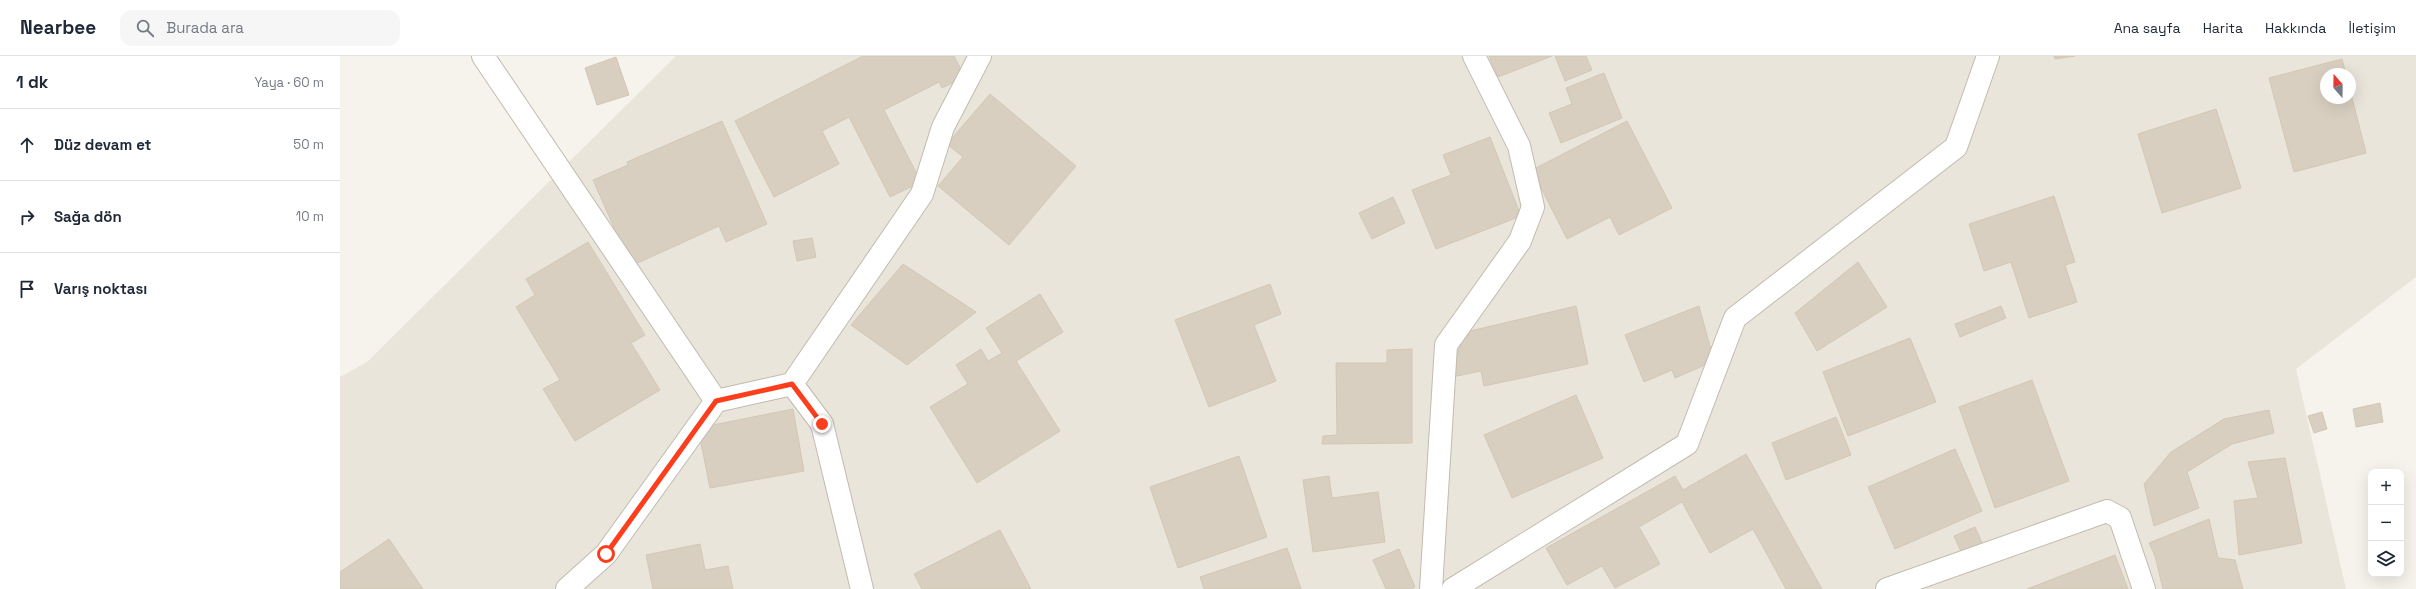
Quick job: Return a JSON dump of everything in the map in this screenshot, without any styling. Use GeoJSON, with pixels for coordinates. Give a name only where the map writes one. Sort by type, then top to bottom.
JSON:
{"type":"FeatureCollection","features":[{"type":"Feature","properties":{"kind":"street"},"geometry":{"type":"LineString","coordinates":[[483,56],[716,401]]}},
{"type":"Feature","properties":{"kind":"street"},"geometry":{"type":"LineString","coordinates":[[567,589],[606,554],[716,401],[792,384],[922,194],[943,127],[980,56]]}},
{"type":"Feature","properties":{"kind":"street"},"geometry":{"type":"LineString","coordinates":[[1431,589],[1446,345],[1520,241],[1533,207],[1519,146],[1474,56]]}},
{"type":"Feature","properties":{"kind":"street"},"geometry":{"type":"LineString","coordinates":[[1453,589],[1687,444],[1735,318],[1956,147],[1988,56]]}},
{"type":"Feature","properties":{"kind":"street"},"geometry":{"type":"LineString","coordinates":[[792,384],[822,424],[862,589]]}},
{"type":"Feature","properties":{"kind":"street"},"geometry":{"type":"LineString","coordinates":[[1887,589],[2107,511],[2120,518],[2144,589]]}},
{"type":"Feature","properties":{"kind":"shaded area"},"geometry":{"type":"Polygon","coordinates":[[[676,56],[2416,56],[2416,277],[2296,369],[2346,589],[340,589],[340,377],[367,362],[676,56]]]}},
{"type":"Feature","properties":{"kind":"building"},"geometry":{"type":"Polygon","coordinates":[[[863,56],[954,56],[965,77],[942,88],[939,82],[884,110],[921,182],[890,197],[849,117],[822,131],[839,164],[774,197],[735,121],[863,56]]]}},
{"type":"Feature","properties":{"kind":"building"},"geometry":{"type":"Polygon","coordinates":[[[1489,56],[1552,56],[1498,77],[1489,56]]]}},
{"type":"Feature","properties":{"kind":"building"},"geometry":{"type":"Polygon","coordinates":[[[1555,56],[1586,56],[1592,70],[1565,81],[1555,56]]]}},
{"type":"Feature","properties":{"kind":"building"},"geometry":{"type":"Polygon","coordinates":[[[2054,56],[2075,56],[2055,59],[2054,56]]]}},
{"type":"Feature","properties":{"kind":"building"},"geometry":{"type":"Polygon","coordinates":[[[616,57],[629,95],[597,105],[585,68],[616,57]]]}},
{"type":"Feature","properties":{"kind":"building"},"geometry":{"type":"Polygon","coordinates":[[[2342,59],[2344,68],[2320,68],[2320,104],[2354,104],[2366,153],[2294,172],[2269,78],[2342,59]]]}},
{"type":"Feature","properties":{"kind":"building"},"geometry":{"type":"Polygon","coordinates":[[[1604,73],[1622,118],[1561,143],[1549,113],[1572,104],[1566,88],[1604,73]]]}},
{"type":"Feature","properties":{"kind":"building"},"geometry":{"type":"Polygon","coordinates":[[[990,94],[1076,166],[1009,245],[938,186],[963,157],[947,144],[990,94]]]}},
{"type":"Feature","properties":{"kind":"building"},"geometry":{"type":"Polygon","coordinates":[[[2216,109],[2241,188],[2162,213],[2138,134],[2216,109]]]}},
{"type":"Feature","properties":{"kind":"building"},"geometry":{"type":"Polygon","coordinates":[[[722,121],[767,224],[726,242],[719,226],[631,266],[593,180],[628,165],[627,162],[722,121]]]}},
{"type":"Feature","properties":{"kind":"building"},"geometry":{"type":"Polygon","coordinates":[[[1627,121],[1672,208],[1619,235],[1610,217],[1567,239],[1532,170],[1627,121]]]}},
{"type":"Feature","properties":{"kind":"building"},"geometry":{"type":"Polygon","coordinates":[[[1490,137],[1521,216],[1436,249],[1412,190],[1451,175],[1443,155],[1490,137]]]}},
{"type":"Feature","properties":{"kind":"building"},"geometry":{"type":"Polygon","coordinates":[[[2054,196],[2075,262],[2065,265],[2077,302],[2029,318],[2011,262],[1984,271],[1969,224],[2054,196]]]}},
{"type":"Feature","properties":{"kind":"building"},"geometry":{"type":"Polygon","coordinates":[[[1393,197],[1405,223],[1372,239],[1359,213],[1393,197]]]}},
{"type":"Feature","properties":{"kind":"building"},"geometry":{"type":"Polygon","coordinates":[[[812,238],[816,257],[797,261],[793,241],[812,238]]]}},
{"type":"Feature","properties":{"kind":"building"},"geometry":{"type":"Polygon","coordinates":[[[588,242],[645,335],[631,343],[660,390],[575,441],[543,389],[560,380],[516,307],[535,295],[526,279],[588,242]]]}},
{"type":"Feature","properties":{"kind":"building"},"geometry":{"type":"Polygon","coordinates":[[[1858,262],[1887,307],[1817,351],[1795,313],[1858,262]]]}},
{"type":"Feature","properties":{"kind":"building"},"geometry":{"type":"Polygon","coordinates":[[[903,264],[976,312],[907,365],[851,325],[903,264]]]}},
{"type":"Feature","properties":{"kind":"building"},"geometry":{"type":"Polygon","coordinates":[[[1270,284],[1281,314],[1254,325],[1276,381],[1209,407],[1175,320],[1270,284]]]}},
{"type":"Feature","properties":{"kind":"building"},"geometry":{"type":"Polygon","coordinates":[[[1040,294],[1063,332],[1016,361],[1060,431],[977,483],[930,407],[968,384],[956,365],[981,349],[988,361],[1002,353],[986,328],[1040,294]]]}},
{"type":"Feature","properties":{"kind":"building"},"geometry":{"type":"Polygon","coordinates":[[[1576,306],[1588,364],[1484,386],[1481,371],[1447,378],[1466,332],[1576,306]]]}},
{"type":"Feature","properties":{"kind":"building"},"geometry":{"type":"Polygon","coordinates":[[[1699,306],[1714,361],[1675,378],[1672,370],[1644,382],[1625,335],[1699,306]]]}},
{"type":"Feature","properties":{"kind":"building"},"geometry":{"type":"Polygon","coordinates":[[[2001,306],[2006,318],[1960,337],[1955,324],[2001,306]]]}},
{"type":"Feature","properties":{"kind":"building"},"geometry":{"type":"Polygon","coordinates":[[[1910,338],[1936,402],[1848,436],[1823,372],[1910,338]]]}},
{"type":"Feature","properties":{"kind":"building"},"geometry":{"type":"Polygon","coordinates":[[[1412,349],[1412,443],[1322,444],[1323,436],[1337,435],[1336,363],[1387,363],[1387,350],[1412,349]]]}},
{"type":"Feature","properties":{"kind":"building"},"geometry":{"type":"Polygon","coordinates":[[[2032,380],[2069,481],[1995,508],[1959,407],[2032,380]]]}},
{"type":"Feature","properties":{"kind":"building"},"geometry":{"type":"Polygon","coordinates":[[[1576,395],[1603,458],[1512,498],[1484,435],[1576,395]]]}},
{"type":"Feature","properties":{"kind":"building"},"geometry":{"type":"Polygon","coordinates":[[[2380,403],[2383,422],[2356,427],[2353,409],[2380,403]]]}},
{"type":"Feature","properties":{"kind":"building"},"geometry":{"type":"Polygon","coordinates":[[[793,409],[804,471],[710,488],[698,428],[793,409]]]}},
{"type":"Feature","properties":{"kind":"building"},"geometry":{"type":"Polygon","coordinates":[[[2269,410],[2274,433],[2232,444],[2187,472],[2199,508],[2154,526],[2144,484],[2171,452],[2224,419],[2269,410]]]}},
{"type":"Feature","properties":{"kind":"building"},"geometry":{"type":"Polygon","coordinates":[[[2322,412],[2327,429],[2314,433],[2308,416],[2322,412]]]}},
{"type":"Feature","properties":{"kind":"building"},"geometry":{"type":"Polygon","coordinates":[[[1836,417],[1851,455],[1786,480],[1772,443],[1836,417]]]}},
{"type":"Feature","properties":{"kind":"building"},"geometry":{"type":"Polygon","coordinates":[[[1955,449],[1982,511],[1895,549],[1868,487],[1955,449]]]}},
{"type":"Feature","properties":{"kind":"building"},"geometry":{"type":"Polygon","coordinates":[[[1746,454],[1822,589],[1786,589],[1753,529],[1710,553],[1682,502],[1639,527],[1660,564],[1615,588],[1602,566],[1567,585],[1546,548],[1675,476],[1683,490],[1746,454]]]}},
{"type":"Feature","properties":{"kind":"building"},"geometry":{"type":"Polygon","coordinates":[[[1239,456],[1267,537],[1178,568],[1150,487],[1239,456]]]}},
{"type":"Feature","properties":{"kind":"building"},"geometry":{"type":"Polygon","coordinates":[[[2285,458],[2302,543],[2239,555],[2234,501],[2258,498],[2248,462],[2285,458]]]}},
{"type":"Feature","properties":{"kind":"building"},"geometry":{"type":"Polygon","coordinates":[[[1329,476],[1332,498],[1378,492],[1385,542],[1313,552],[1303,480],[1329,476]]]}},
{"type":"Feature","properties":{"kind":"building"},"geometry":{"type":"Polygon","coordinates":[[[2209,519],[2218,558],[2235,560],[2243,589],[2163,589],[2155,556],[2149,543],[2209,519]]]}},
{"type":"Feature","properties":{"kind":"building"},"geometry":{"type":"Polygon","coordinates":[[[1975,527],[1991,563],[1970,572],[1954,536],[1975,527]]]}},
{"type":"Feature","properties":{"kind":"building"},"geometry":{"type":"Polygon","coordinates":[[[1000,530],[1031,589],[922,589],[914,574],[1000,530]]]}},
{"type":"Feature","properties":{"kind":"building"},"geometry":{"type":"Polygon","coordinates":[[[389,539],[423,589],[340,589],[340,572],[389,539]]]}},
{"type":"Feature","properties":{"kind":"building"},"geometry":{"type":"Polygon","coordinates":[[[700,544],[705,570],[728,566],[733,589],[653,589],[646,555],[700,544]]]}},
{"type":"Feature","properties":{"kind":"building"},"geometry":{"type":"Polygon","coordinates":[[[1287,548],[1301,589],[1204,589],[1200,577],[1287,548]]]}},
{"type":"Feature","properties":{"kind":"building"},"geometry":{"type":"Polygon","coordinates":[[[1399,549],[1415,587],[1411,589],[1386,589],[1373,560],[1399,549]]]}},
{"type":"Feature","properties":{"kind":"building"},"geometry":{"type":"Polygon","coordinates":[[[2115,555],[2128,589],[2027,589],[2115,555]]]}},
{"type":"Feature","properties":{"kind":"route"},"geometry":{"type":"LineString","coordinates":[[606,554],[716,401],[792,384],[822,424]]}}]}
